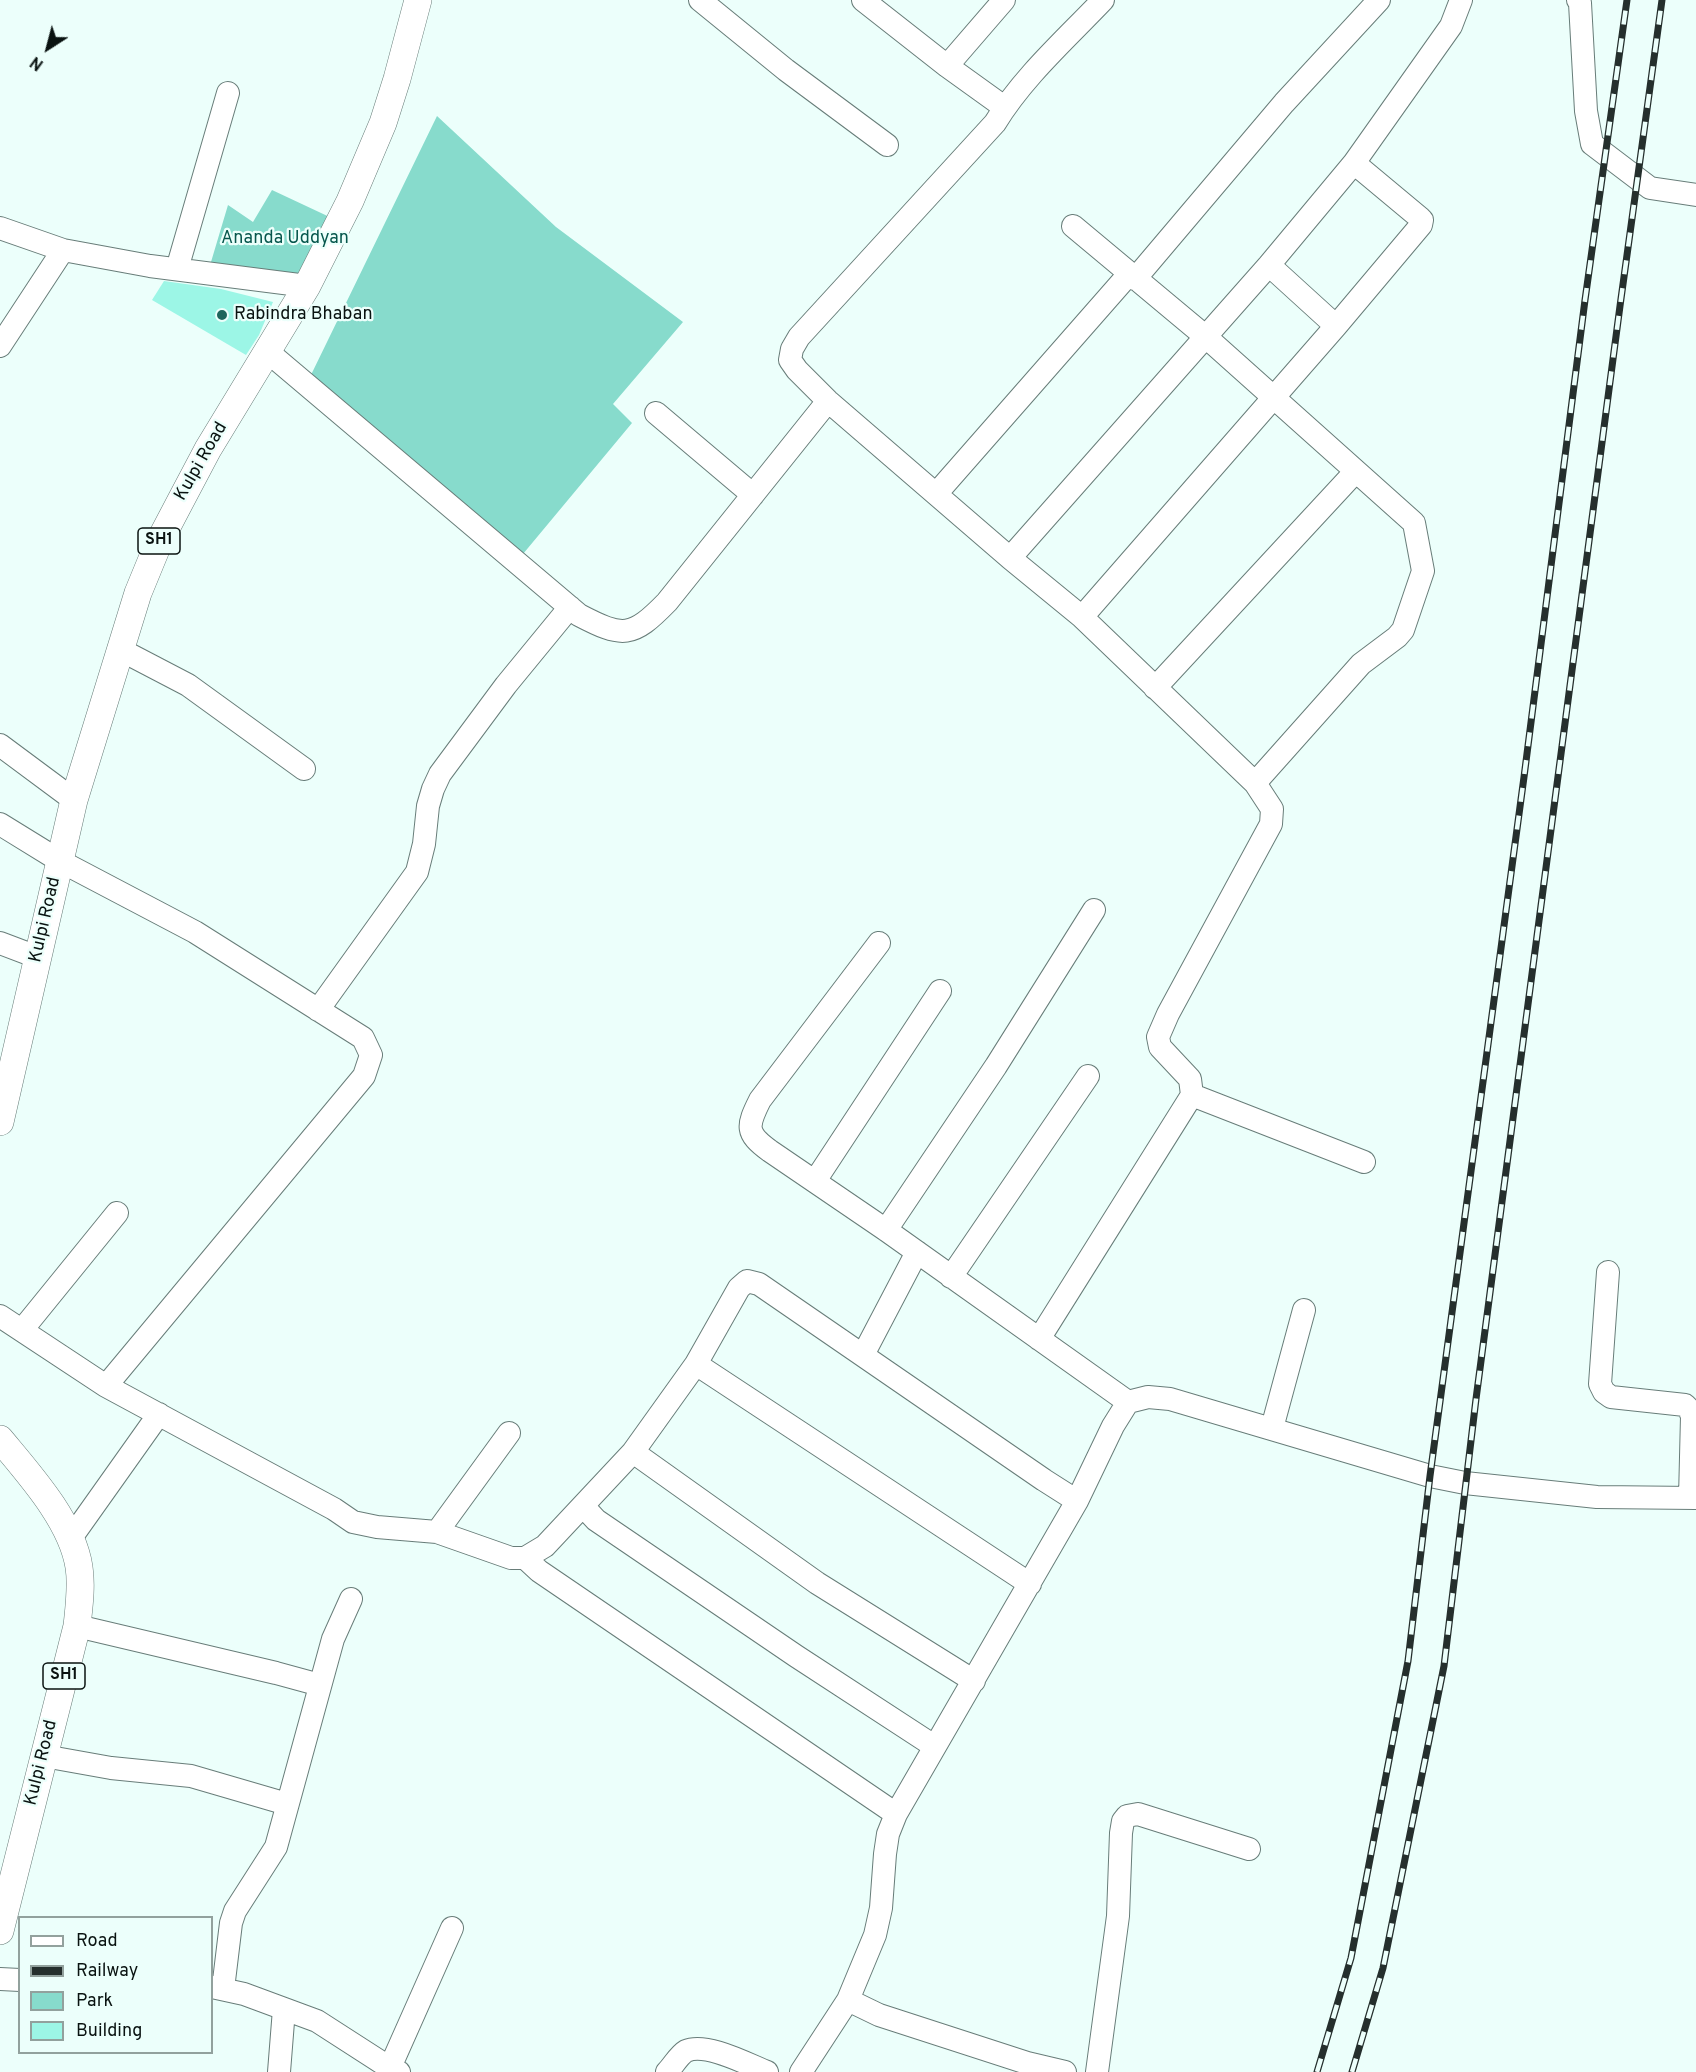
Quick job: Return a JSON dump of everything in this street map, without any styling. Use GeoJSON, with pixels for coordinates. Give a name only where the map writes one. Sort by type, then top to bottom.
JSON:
{"type":"FeatureCollection","features":[{"type":"Feature","properties":{"kind":"main road","name":"Kulpi Road"},"geometry":{"type":"LineString","coordinates":[[0,1122],[6,1063],[38,957],[74,800],[138,593],[159,542],[208,449],[307,286],[350,201],[383,123],[418,0]]}},
{"type":"Feature","properties":{"kind":"main road","name":"Kulpi Road"},"geometry":{"type":"LineString","coordinates":[[0,1439],[25,1469],[71,1538],[79,1566],[80,1593],[77,1626],[0,1931]]}},
{"type":"Feature","properties":{"kind":"street"},"geometry":{"type":"LineString","coordinates":[[700,0],[786,70],[886,145]]}},
{"type":"Feature","properties":{"kind":"street"},"geometry":{"type":"LineString","coordinates":[[863,0],[1004,107]]}},
{"type":"Feature","properties":{"kind":"street"},"geometry":{"type":"LineString","coordinates":[[947,66],[1004,0]]}},
{"type":"Feature","properties":{"kind":"street"},"geometry":{"type":"LineString","coordinates":[[1039,1338],[1192,1095],[1190,1079],[1160,1047],[1158,1037],[1168,1014],[1271,824],[1272,809],[1255,783],[1082,617],[828,401],[790,360],[795,343],[995,123],[1004,107],[1103,0]]}},
{"type":"Feature","properties":{"kind":"street"},"geometry":{"type":"LineString","coordinates":[[936,494],[1379,0]]}},
{"type":"Feature","properties":{"kind":"street"},"geometry":{"type":"LineString","coordinates":[[1010,558],[1269,265],[1354,163],[1450,26],[1461,0]]}},
{"type":"Feature","properties":{"kind":"street"},"geometry":{"type":"LineString","coordinates":[[1578,0],[1586,111],[1593,144],[1650,188],[1696,195]]}},
{"type":"Feature","properties":{"kind":"street"},"geometry":{"type":"LineString","coordinates":[[177,269],[228,93]]}},
{"type":"Feature","properties":{"kind":"street"},"geometry":{"type":"LineString","coordinates":[[1082,617],[1336,326],[1422,222],[1354,163]]}},
{"type":"Feature","properties":{"kind":"street"},"geometry":{"type":"LineString","coordinates":[[1073,226],[1206,337],[1414,523],[1424,564],[1422,578],[1403,630],[1361,663],[1255,783]]}},
{"type":"Feature","properties":{"kind":"street"},"geometry":{"type":"LineString","coordinates":[[0,228],[63,250],[177,269],[307,286]]}},
{"type":"Feature","properties":{"kind":"street"},"geometry":{"type":"LineString","coordinates":[[0,346],[63,250]]}},
{"type":"Feature","properties":{"kind":"street"},"geometry":{"type":"LineString","coordinates":[[1269,265],[1336,326]]}},
{"type":"Feature","properties":{"kind":"street"},"geometry":{"type":"LineString","coordinates":[[268,352],[579,615],[608,630],[626,632],[649,621],[667,602],[828,401]]}},
{"type":"Feature","properties":{"kind":"street"},"geometry":{"type":"LineString","coordinates":[[656,413],[753,495]]}},
{"type":"Feature","properties":{"kind":"street"},"geometry":{"type":"LineString","coordinates":[[1155,688],[1356,471]]}},
{"type":"Feature","properties":{"kind":"street"},"geometry":{"type":"LineString","coordinates":[[318,1010],[417,872],[424,844],[428,806],[440,774],[506,685],[570,607]]}},
{"type":"Feature","properties":{"kind":"street"},"geometry":{"type":"LineString","coordinates":[[119,650],[188,685],[304,769]]}},
{"type":"Feature","properties":{"kind":"street"},"geometry":{"type":"LineString","coordinates":[[0,745],[74,800]]}},
{"type":"Feature","properties":{"kind":"street"},"geometry":{"type":"LineString","coordinates":[[0,824],[60,861],[195,933],[363,1038],[371,1055],[364,1076],[106,1386]]}},
{"type":"Feature","properties":{"kind":"street"},"geometry":{"type":"LineString","coordinates":[[886,1230],[996,1066],[1094,910]]}},
{"type":"Feature","properties":{"kind":"street"},"geometry":{"type":"LineString","coordinates":[[0,943],[38,957]]}},
{"type":"Feature","properties":{"kind":"street"},"geometry":{"type":"LineString","coordinates":[[879,943],[760,1100],[750,1120],[750,1132],[757,1141],[1128,1402]]}},
{"type":"Feature","properties":{"kind":"street"},"geometry":{"type":"LineString","coordinates":[[815,1180],[940,991]]}},
{"type":"Feature","properties":{"kind":"street"},"geometry":{"type":"LineString","coordinates":[[951,1277],[1088,1076]]}},
{"type":"Feature","properties":{"kind":"street"},"geometry":{"type":"LineString","coordinates":[[1192,1095],[1364,1162]]}},
{"type":"Feature","properties":{"kind":"street"},"geometry":{"type":"LineString","coordinates":[[22,1330],[117,1213]]}},
{"type":"Feature","properties":{"kind":"street"},"geometry":{"type":"LineString","coordinates":[[863,1355],[917,1252]]}},
{"type":"Feature","properties":{"kind":"street"},"geometry":{"type":"LineString","coordinates":[[801,2072],[848,2000],[875,1935],[881,1908],[888,1834],[896,1814],[1077,1501],[1113,1426],[1128,1402],[1148,1397],[1170,1399],[1430,1476],[1466,1483],[1597,1497],[1693,1498],[1692,1416],[1689,1409],[1684,1405],[1611,1397],[1604,1392],[1600,1384],[1608,1272]]}},
{"type":"Feature","properties":{"kind":"street"},"geometry":{"type":"LineString","coordinates":[[0,1316],[106,1386],[353,1522],[377,1527],[437,1532],[511,1557],[525,1558],[545,1546],[633,1452],[696,1364],[739,1288],[747,1281],[759,1284],[1077,1501]]}},
{"type":"Feature","properties":{"kind":"street"},"geometry":{"type":"LineString","coordinates":[[1272,1428],[1304,1310]]}},
{"type":"Feature","properties":{"kind":"street"},"geometry":{"type":"LineString","coordinates":[[696,1364],[1030,1584]]}},
{"type":"Feature","properties":{"kind":"street"},"geometry":{"type":"LineString","coordinates":[[71,1538],[159,1414]]}},
{"type":"Feature","properties":{"kind":"street"},"geometry":{"type":"LineString","coordinates":[[437,1532],[509,1433]]}},
{"type":"Feature","properties":{"kind":"street"},"geometry":{"type":"LineString","coordinates":[[633,1452],[817,1583],[974,1681]]}},
{"type":"Feature","properties":{"kind":"street"},"geometry":{"type":"LineString","coordinates":[[0,1458],[25,1469]]}},
{"type":"Feature","properties":{"kind":"street"},"geometry":{"type":"LineString","coordinates":[[583,1506],[596,1520],[796,1656],[934,1746]]}},
{"type":"Feature","properties":{"kind":"street"},"geometry":{"type":"LineString","coordinates":[[525,1558],[539,1571],[896,1814]]}},
{"type":"Feature","properties":{"kind":"street"},"geometry":{"type":"LineString","coordinates":[[351,1599],[333,1639],[276,1847],[235,1911],[217,1988],[244,1994],[317,2021],[392,2071],[452,1928]]}},
{"type":"Feature","properties":{"kind":"street"},"geometry":{"type":"LineString","coordinates":[[77,1626],[276,1672],[320,1685]]}},
{"type":"Feature","properties":{"kind":"street"},"geometry":{"type":"LineString","coordinates":[[44,1756],[111,1768],[191,1776],[287,1804]]}},
{"type":"Feature","properties":{"kind":"street"},"geometry":{"type":"LineString","coordinates":[[1097,2072],[1118,1916],[1120,1833],[1123,1821],[1127,1816],[1138,1814],[1249,1849]]}},
{"type":"Feature","properties":{"kind":"street"},"geometry":{"type":"LineString","coordinates":[[0,1979],[18,1980]]}},
{"type":"Feature","properties":{"kind":"street"},"geometry":{"type":"LineString","coordinates":[[848,2000],[879,2015],[1027,2063],[1065,2072]]}},
{"type":"Feature","properties":{"kind":"street"},"geometry":{"type":"LineString","coordinates":[[279,2072],[284,2009]]}},
{"type":"Feature","properties":{"kind":"street"},"geometry":{"type":"LineString","coordinates":[[668,2072],[685,2052],[700,2048],[717,2052],[767,2072]]}},
{"type":"Feature","properties":{"kind":"green space"},"geometry":{"type":"Polygon","coordinates":[[[437,116],[556,227],[683,322],[613,404],[632,423],[518,560],[309,379],[437,116]]]}},
{"type":"Feature","properties":{"kind":"green space","name":"Ananda Uddyan"},"geometry":{"type":"Polygon","coordinates":[[[272,190],[336,220],[312,265],[290,281],[211,262],[228,205],[253,222],[272,190]]]}},
{"type":"Feature","properties":{"kind":"building","name":"Rabindra Bhaban"},"geometry":{"type":"Polygon","coordinates":[[[164,281],[221,289],[273,302],[259,335],[246,355],[152,300],[164,281]]]}},
{"type":"Feature","properties":{"kind":"railway"},"geometry":{"type":"LineString","coordinates":[[1317,2072],[1351,1958],[1408,1661],[1430,1476],[1524,777],[1585,300],[1627,0]]}},
{"type":"Feature","properties":{"kind":"railway"},"geometry":{"type":"LineString","coordinates":[[1352,2072],[1383,1968],[1444,1666],[1476,1399],[1662,0]]}},
{"type":"Feature","properties":{"kind":"place","name":"Rabindra Bhaban"},"geometry":{"type":"Point","coordinates":[222,315]}}]}
